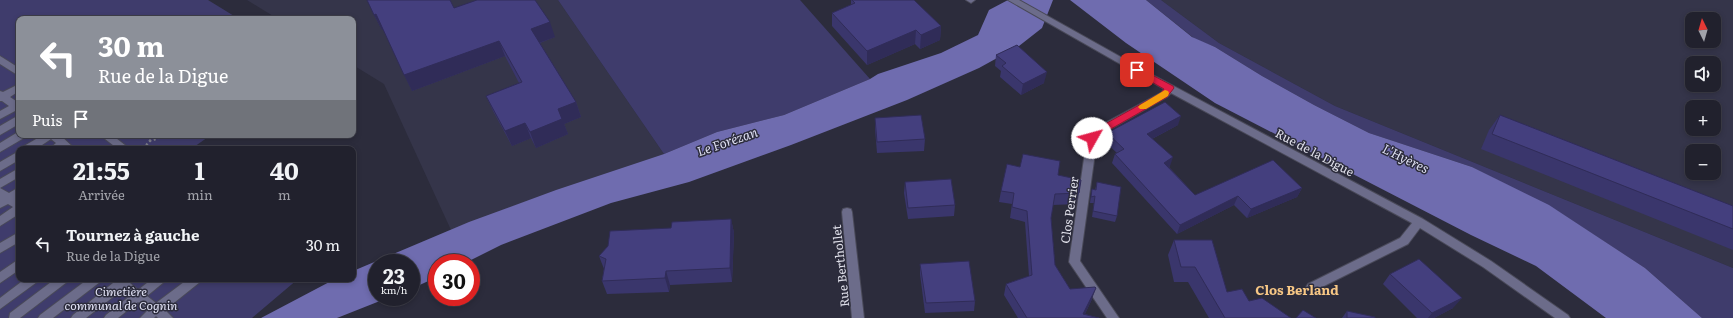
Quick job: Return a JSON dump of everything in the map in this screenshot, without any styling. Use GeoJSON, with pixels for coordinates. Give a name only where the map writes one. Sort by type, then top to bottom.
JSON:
{"type":"FeatureCollection","features":[{"type":"Feature","properties":{"kind":"street","name":"Rue de la Digue"},"geometry":{"type":"LineString","coordinates":[[1012,0],[1047,21],[1419,222],[1487,264],[1564,318]]}},
{"type":"Feature","properties":{"kind":"street"},"geometry":{"type":"LineString","coordinates":[[0,59],[16,71]]}},
{"type":"Feature","properties":{"kind":"street"},"geometry":{"type":"LineString","coordinates":[[16,88],[1,96],[16,106]]}},
{"type":"Feature","properties":{"kind":"street","name":"Clos Perrier"},"geometry":{"type":"LineString","coordinates":[[1113,318],[1074,262],[1092,138],[1099,131],[1164,95],[1170,88]]}},
{"type":"Feature","properties":{"kind":"street"},"geometry":{"type":"LineString","coordinates":[[0,116],[16,108]]}},
{"type":"Feature","properties":{"kind":"street"},"geometry":{"type":"LineString","coordinates":[[0,131],[16,121]]}},
{"type":"Feature","properties":{"kind":"street"},"geometry":{"type":"LineString","coordinates":[[0,148],[16,138]]}},
{"type":"Feature","properties":{"kind":"street"},"geometry":{"type":"LineString","coordinates":[[33,146],[46,138]]}},
{"type":"Feature","properties":{"kind":"street"},"geometry":{"type":"LineString","coordinates":[[55,138],[67,146]]}},
{"type":"Feature","properties":{"kind":"street"},"geometry":{"type":"LineString","coordinates":[[109,138],[121,146]]}},
{"type":"Feature","properties":{"kind":"street"},"geometry":{"type":"LineString","coordinates":[[0,167],[16,157]]}},
{"type":"Feature","properties":{"kind":"street"},"geometry":{"type":"LineString","coordinates":[[0,184],[16,174]]}},
{"type":"Feature","properties":{"kind":"street"},"geometry":{"type":"LineString","coordinates":[[3,198],[16,192]]}},
{"type":"Feature","properties":{"kind":"street"},"geometry":{"type":"LineString","coordinates":[[3,198],[16,204]]}},
{"type":"Feature","properties":{"kind":"street"},"geometry":{"type":"LineString","coordinates":[[0,222],[16,211]]}},
{"type":"Feature","properties":{"kind":"street","name":"Rue Berthollet"},"geometry":{"type":"LineString","coordinates":[[847,212],[858,318]]}},
{"type":"Feature","properties":{"kind":"street"},"geometry":{"type":"LineString","coordinates":[[1312,287],[1404,241],[1419,222]]}},
{"type":"Feature","properties":{"kind":"street"},"geometry":{"type":"LineString","coordinates":[[0,249],[16,238]]}},
{"type":"Feature","properties":{"kind":"street"},"geometry":{"type":"LineString","coordinates":[[0,278],[16,266]]}},
{"type":"Feature","properties":{"kind":"street"},"geometry":{"type":"LineString","coordinates":[[29,282],[0,304],[16,317],[59,282]]}},
{"type":"Feature","properties":{"kind":"street"},"geometry":{"type":"LineString","coordinates":[[44,318],[92,282]]}},
{"type":"Feature","properties":{"kind":"street"},"geometry":{"type":"LineString","coordinates":[[77,318],[119,282]]}},
{"type":"Feature","properties":{"kind":"street"},"geometry":{"type":"LineString","coordinates":[[123,282],[138,296],[167,318]]}},
{"type":"Feature","properties":{"kind":"street"},"geometry":{"type":"LineString","coordinates":[[110,318],[156,282]]}},
{"type":"Feature","properties":{"kind":"street"},"geometry":{"type":"LineString","coordinates":[[146,318],[192,282]]}},
{"type":"Feature","properties":{"kind":"path"},"geometry":{"type":"LineString","coordinates":[[146,146],[152,138]]}},
{"type":"Feature","properties":{"kind":"path"},"geometry":{"type":"LineString","coordinates":[[150,141],[158,138]]}},
{"type":"Feature","properties":{"kind":"shaded area"},"geometry":{"type":"Polygon","coordinates":[[[247,0],[558,0],[664,154],[556,190],[451,230],[384,84],[356,67],[356,16],[273,16],[247,0]]]}},
{"type":"Feature","properties":{"kind":"shaded area"},"geometry":{"type":"Polygon","coordinates":[[[1161,0],[1733,0],[1733,268],[1335,106],[1219,43],[1161,0]]]}},
{"type":"Feature","properties":{"kind":"green space","name":"Cimetière communal de Cognin"},"geometry":{"type":"Polygon","coordinates":[[[0,0],[208,0],[234,16],[16,16],[16,138],[207,138],[195,146],[16,146],[16,282],[294,282],[252,318],[0,318],[0,0]]]}},
{"type":"Feature","properties":{"kind":"green space"},"geometry":{"type":"Polygon","coordinates":[[[558,0],[800,0],[870,79],[784,115],[717,132],[664,154],[558,0]]]}},
{"type":"Feature","properties":{"kind":"green space"},"geometry":{"type":"Polygon","coordinates":[[[1146,0],[1161,0],[1219,43],[1335,106],[1733,268],[1733,318],[1702,318],[1645,268],[1556,210],[1472,167],[1369,133],[1314,105],[1262,76],[1215,47],[1195,39],[1146,0]]]}},
{"type":"Feature","properties":{"kind":"water","name":"Le Forézan"},"geometry":{"type":"Polygon","coordinates":[[[1008,0],[1053,0],[1042,28],[1019,46],[979,68],[907,100],[791,145],[689,182],[611,203],[501,245],[480,256],[480,254],[428,254],[428,281],[420,285],[420,254],[393,254],[469,222],[556,190],[664,154],[717,132],[784,115],[870,79],[878,74],[941,53],[978,35],[989,10],[1008,0]]]}},
{"type":"Feature","properties":{"kind":"water","name":"L'Hyères"},"geometry":{"type":"Polygon","coordinates":[[[1070,0],[1146,0],[1192,37],[1215,47],[1262,76],[1369,133],[1472,167],[1549,205],[1645,268],[1702,318],[1606,318],[1536,266],[1471,235],[1215,103],[1126,43],[1070,0]]]}},
{"type":"Feature","properties":{"kind":"water"},"geometry":{"type":"Polygon","coordinates":[[[368,265],[368,306],[337,318],[261,318],[329,282],[356,282],[356,270],[368,265]]]}},
{"type":"Feature","properties":{"kind":"building"},"geometry":{"type":"Polygon","coordinates":[[[367,0],[450,0],[454,8],[477,0],[535,0],[550,22],[531,29],[576,102],[558,109],[562,119],[530,132],[525,123],[505,131],[486,96],[522,82],[499,41],[404,75],[376,14],[374,15],[367,0]]]}},
{"type":"Feature","properties":{"kind":"building"},"geometry":{"type":"Polygon","coordinates":[[[852,0],[914,0],[941,26],[921,35],[916,30],[867,51],[832,13],[855,3],[852,0]]]}},
{"type":"Feature","properties":{"kind":"building"},"geometry":{"type":"Polygon","coordinates":[[[1017,45],[1047,72],[1023,84],[1002,66],[1006,63],[996,55],[1017,45]]]}},
{"type":"Feature","properties":{"kind":"building"},"geometry":{"type":"Polygon","coordinates":[[[1165,102],[1181,116],[1147,134],[1173,157],[1164,163],[1195,195],[1273,160],[1302,188],[1251,209],[1238,196],[1180,225],[1115,154],[1124,149],[1107,133],[1165,102]]]}},
{"type":"Feature","properties":{"kind":"building"},"geometry":{"type":"Polygon","coordinates":[[[921,115],[925,139],[877,142],[875,118],[921,115]]]}},
{"type":"Feature","properties":{"kind":"building"},"geometry":{"type":"Polygon","coordinates":[[[1500,115],[1733,206],[1733,229],[1492,134],[1500,115]]]}},
{"type":"Feature","properties":{"kind":"building"},"geometry":{"type":"Polygon","coordinates":[[[1023,154],[1060,161],[1058,175],[1081,180],[1079,193],[1055,194],[1051,218],[1055,265],[1070,289],[1096,288],[1083,314],[1099,318],[1027,318],[1006,284],[1032,275],[1027,211],[1012,207],[1014,193],[1001,191],[1007,164],[1020,167],[1023,154]]]}},
{"type":"Feature","properties":{"kind":"building"},"geometry":{"type":"Polygon","coordinates":[[[951,179],[955,205],[908,208],[905,182],[951,179]]]}},
{"type":"Feature","properties":{"kind":"building"},"geometry":{"type":"Polygon","coordinates":[[[1097,182],[1121,187],[1117,216],[1093,211],[1095,196],[1091,197],[1092,189],[1096,190],[1097,182]]]}},
{"type":"Feature","properties":{"kind":"building"},"geometry":{"type":"Polygon","coordinates":[[[731,219],[730,268],[666,271],[665,278],[602,281],[606,259],[599,256],[608,246],[610,231],[671,228],[672,222],[731,219]]]}},
{"type":"Feature","properties":{"kind":"building"},"geometry":{"type":"Polygon","coordinates":[[[1174,240],[1212,240],[1227,292],[1242,289],[1249,301],[1262,298],[1291,318],[1225,318],[1195,267],[1181,267],[1174,240]]]}},
{"type":"Feature","properties":{"kind":"building"},"geometry":{"type":"Polygon","coordinates":[[[1419,259],[1462,298],[1432,313],[1390,274],[1419,259]]]}},
{"type":"Feature","properties":{"kind":"building"},"geometry":{"type":"Polygon","coordinates":[[[969,261],[975,301],[926,303],[920,264],[969,261]]]}},
{"type":"Feature","properties":{"kind":"building"},"geometry":{"type":"Polygon","coordinates":[[[1303,310],[1316,318],[1296,318],[1303,310]]]}},
{"type":"Feature","properties":{"kind":"building"},"geometry":{"type":"Polygon","coordinates":[[[1347,311],[1375,317],[1375,318],[1347,318],[1347,311]]]}},
{"type":"Feature","properties":{"kind":"slow traffic"},"geometry":{"type":"LineString","coordinates":[[1143,107],[1165,93]]}},
{"type":"Feature","properties":{"kind":"district","name":"Clos Berland"},"geometry":{"type":"Point","coordinates":[1297,289]}},
{"type":"Feature","properties":{"kind":"route"},"geometry":{"type":"LineString","coordinates":[[1092,138],[1099,131],[1164,95],[1170,88],[1137,70]]}}]}
